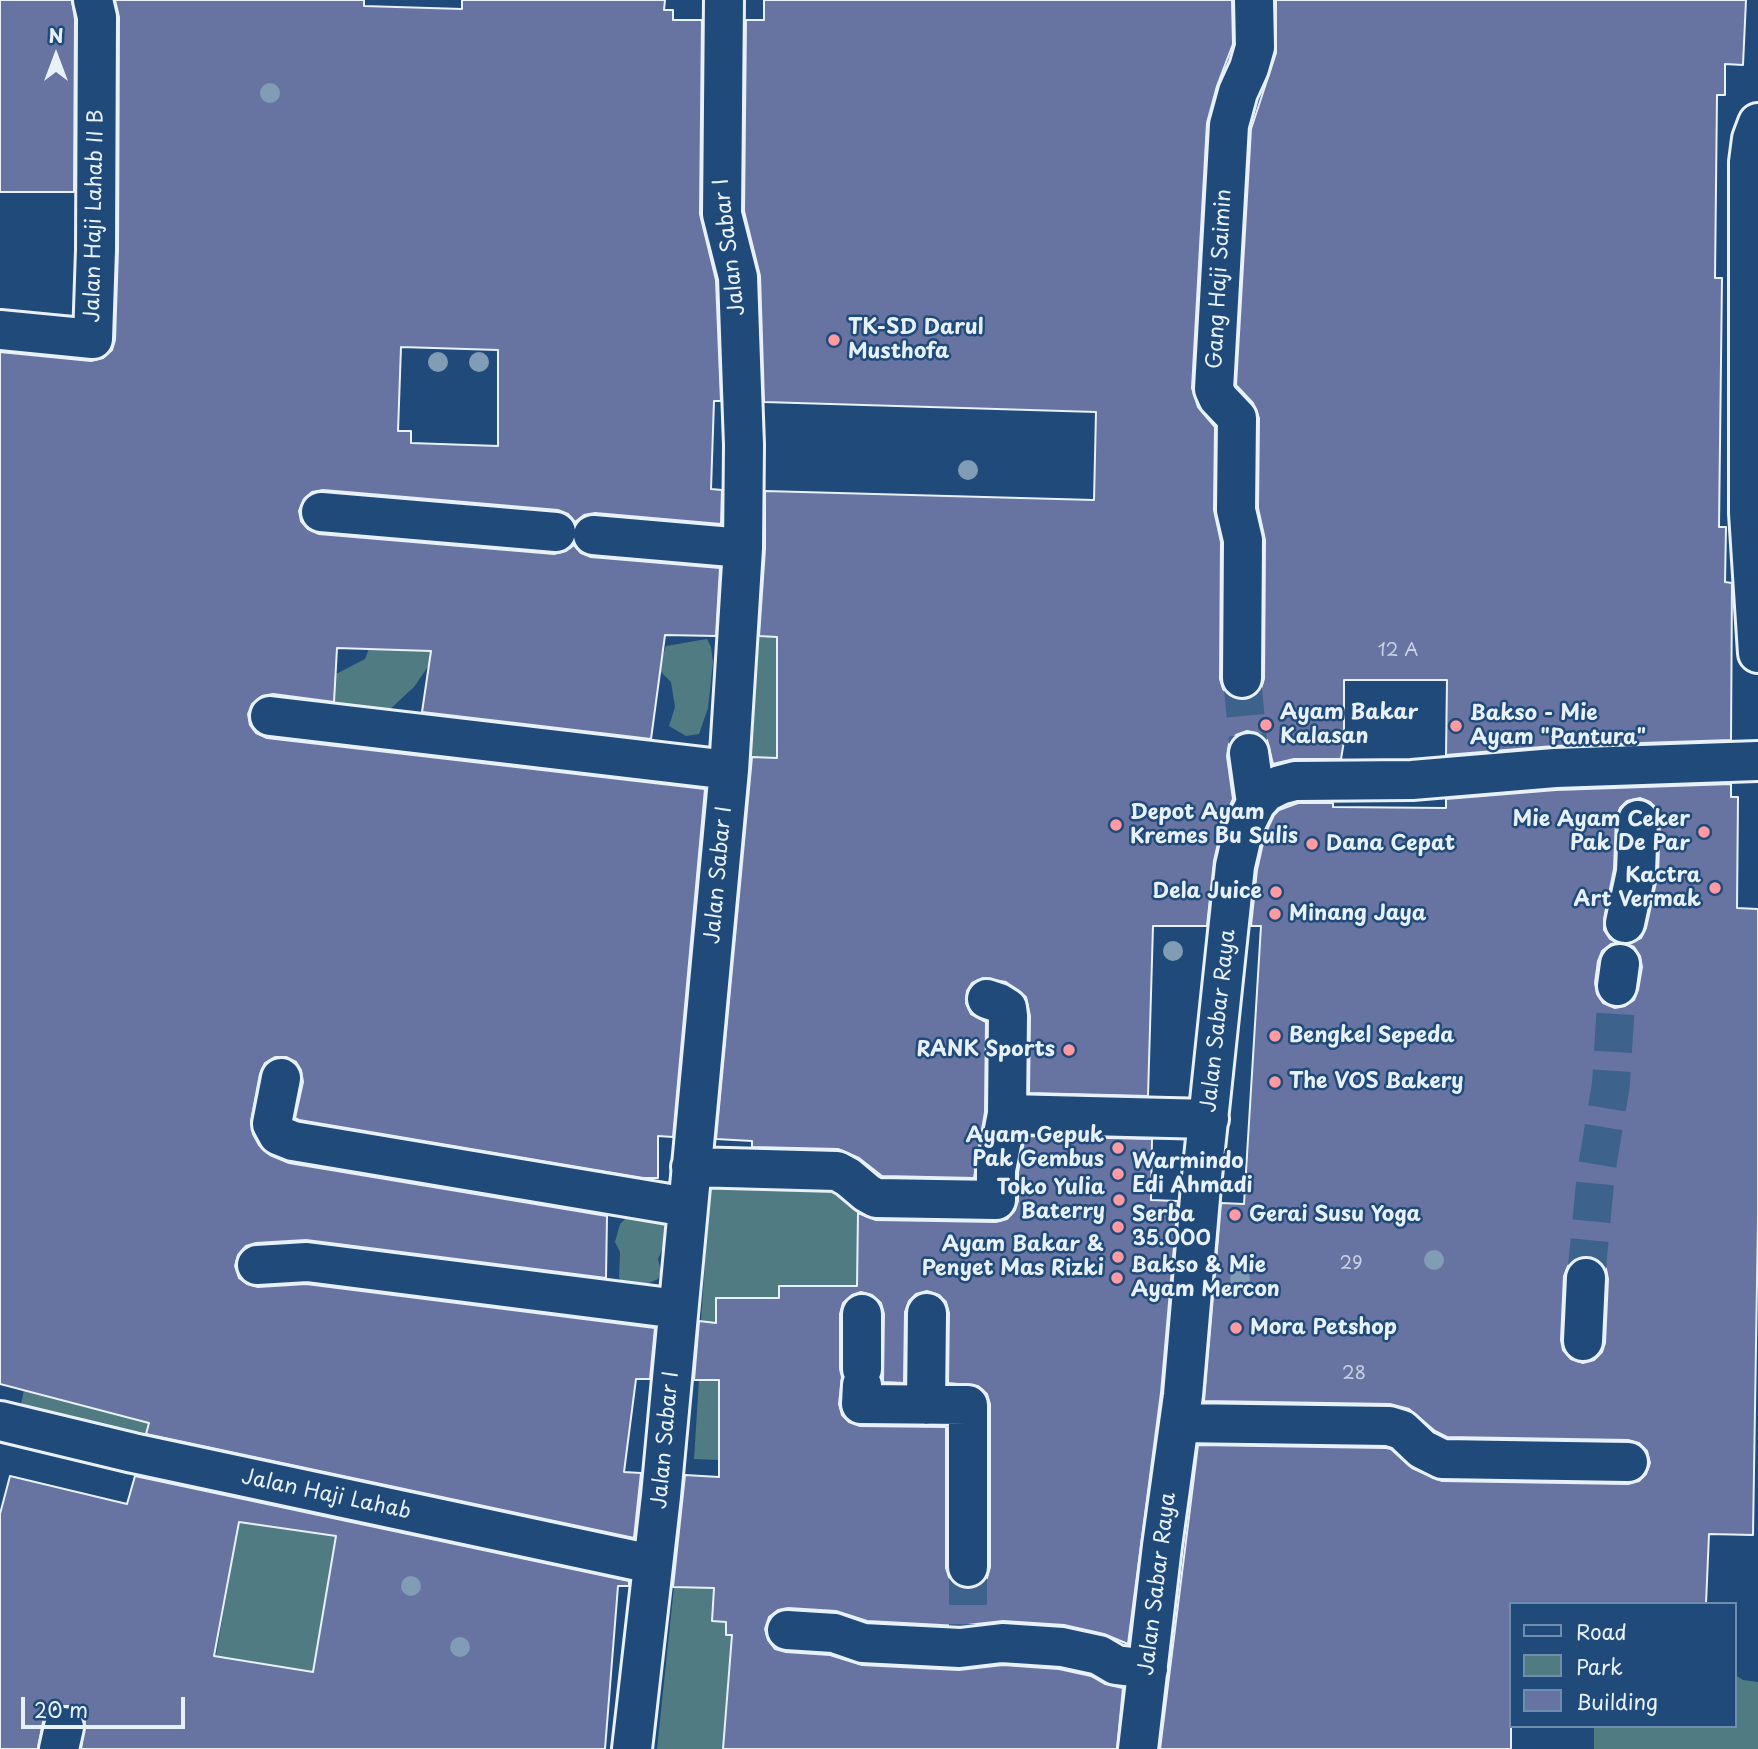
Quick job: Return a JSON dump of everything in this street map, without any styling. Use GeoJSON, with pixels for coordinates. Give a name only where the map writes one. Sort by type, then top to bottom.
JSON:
{"type":"FeatureCollection","features":[{"type":"Feature","properties":{"kind":"street","name":"Jalan Haji Lahab II B"},"geometry":{"type":"LineString","coordinates":[[0,330],[93,339],[97,30],[93,0]]}},
{"type":"Feature","properties":{"kind":"street","name":"Jalan Sabar I"},"geometry":{"type":"LineString","coordinates":[[632,1749],[661,1496],[729,770],[743,548],[744,445],[738,277],[722,214],[724,0]]}},
{"type":"Feature","properties":{"kind":"street","name":"Gang Haji Saimin"},"geometry":{"type":"LineString","coordinates":[[1242,678],[1243,540],[1236,510],[1237,418],[1218,398],[1214,389],[1229,125],[1255,47],[1254,0]]}},
{"type":"Feature","properties":{"kind":"street"},"geometry":{"type":"LineString","coordinates":[[1758,122],[1752,139],[1749,162],[1749,513],[1758,653]]}},
{"type":"Feature","properties":{"kind":"street"},"geometry":{"type":"LineString","coordinates":[[321,512],[556,532]]}},
{"type":"Feature","properties":{"kind":"street"},"geometry":{"type":"LineString","coordinates":[[593,535],[743,548]]}},
{"type":"Feature","properties":{"kind":"street"},"geometry":{"type":"LineString","coordinates":[[270,716],[729,770]]}},
{"type":"Feature","properties":{"kind":"street"},"geometry":{"type":"LineString","coordinates":[[1249,753],[1256,803]]}},
{"type":"Feature","properties":{"kind":"street"},"geometry":{"type":"LineString","coordinates":[[1256,803],[1266,792],[1296,781],[1412,780],[1513,771],[1640,794],[1758,761]]}},
{"type":"Feature","properties":{"kind":"street"},"geometry":{"type":"LineString","coordinates":[[1625,923],[1636,872],[1640,794]]}},
{"type":"Feature","properties":{"kind":"street","name":"Jalan Sabar Raya"},"geometry":{"type":"LineString","coordinates":[[1138,1749],[1179,1423],[1235,866],[1244,827],[1256,803]]}},
{"type":"Feature","properties":{"kind":"street"},"geometry":{"type":"LineString","coordinates":[[691,1167],[837,1171],[876,1198],[996,1199],[996,1170],[1007,1114],[1008,1016],[1007,1008],[988,999]]}},
{"type":"Feature","properties":{"kind":"street"},"geometry":{"type":"LineString","coordinates":[[281,1078],[272,1124],[278,1135],[293,1140],[687,1207]]}},
{"type":"Feature","properties":{"kind":"street"},"geometry":{"type":"LineString","coordinates":[[1007,1114],[1209,1119]]}},
{"type":"Feature","properties":{"kind":"street"},"geometry":{"type":"LineString","coordinates":[[257,1265],[307,1262],[678,1309]]}},
{"type":"Feature","properties":{"kind":"street"},"geometry":{"type":"LineString","coordinates":[[1584,1341],[1586,1278]]}},
{"type":"Feature","properties":{"kind":"street"},"geometry":{"type":"LineString","coordinates":[[926,1405],[927,1313]]}},
{"type":"Feature","properties":{"kind":"street"},"geometry":{"type":"LineString","coordinates":[[862,1314],[861,1404],[968,1405],[968,1567]]}},
{"type":"Feature","properties":{"kind":"street","name":"Jalan Haji Lahab"},"geometry":{"type":"LineString","coordinates":[[0,1421],[132,1453],[652,1564]]}},
{"type":"Feature","properties":{"kind":"street"},"geometry":{"type":"LineString","coordinates":[[1179,1423],[1389,1426],[1402,1430],[1422,1449],[1442,1459],[1628,1462]]}},
{"type":"Feature","properties":{"kind":"street"},"geometry":{"type":"LineString","coordinates":[[787,1630],[834,1633],[863,1643],[949,1648],[967,1642],[1062,1647],[1099,1655],[1116,1665],[1148,1669]]}},
{"type":"Feature","properties":{"kind":"green space"},"geometry":{"type":"Polygon","coordinates":[[[760,588],[778,588],[844,759],[749,757],[760,588]]]}},
{"type":"Feature","properties":{"kind":"green space"},"geometry":{"type":"Polygon","coordinates":[[[464,614],[414,687],[388,711],[339,708],[314,700],[318,679],[338,673],[365,659],[381,617],[464,614]]]}},
{"type":"Feature","properties":{"kind":"green space"},"geometry":{"type":"Polygon","coordinates":[[[707,639],[713,662],[708,708],[699,734],[686,736],[669,726],[675,707],[671,682],[661,672],[661,661],[666,646],[707,639]]]}},
{"type":"Feature","properties":{"kind":"green space"},"geometry":{"type":"Polygon","coordinates":[[[711,1178],[846,1181],[858,1205],[857,1287],[869,1288],[869,1311],[858,1327],[838,1327],[839,1286],[780,1286],[779,1313],[716,1299],[716,1333],[700,1334],[711,1178]]]}},
{"type":"Feature","properties":{"kind":"green space"},"geometry":{"type":"Polygon","coordinates":[[[640,1209],[667,1220],[668,1235],[658,1259],[661,1272],[658,1279],[625,1293],[619,1277],[620,1252],[615,1242],[620,1224],[640,1209]]]}},
{"type":"Feature","properties":{"kind":"green space"},"geometry":{"type":"Polygon","coordinates":[[[699,1380],[780,1381],[719,1460],[694,1459],[699,1380]]]}},
{"type":"Feature","properties":{"kind":"green space"},"geometry":{"type":"Polygon","coordinates":[[[24,1390],[153,1408],[143,1445],[19,1414],[24,1390]]]}},
{"type":"Feature","properties":{"kind":"green space"},"geometry":{"type":"Polygon","coordinates":[[[239,1521],[336,1536],[313,1672],[216,1656],[239,1521]]]}},
{"type":"Feature","properties":{"kind":"green space"},"geometry":{"type":"Polygon","coordinates":[[[705,1573],[722,1599],[713,1599],[712,1621],[726,1622],[726,1635],[746,1635],[729,1666],[723,1749],[657,1749],[674,1587],[704,1588],[705,1573]]]}},
{"type":"Feature","properties":{"kind":"green space"},"geometry":{"type":"Polygon","coordinates":[[[1737,1676],[1758,1682],[1758,1749],[1594,1749],[1594,1728],[1737,1728],[1737,1676]]]}},
{"type":"Feature","properties":{"kind":"building"},"geometry":{"type":"Polygon","coordinates":[[[0,0],[72,0],[75,19],[74,192],[0,192],[0,0]]]}},
{"type":"Feature","properties":{"kind":"building"},"geometry":{"type":"Polygon","coordinates":[[[115,0],[364,0],[364,6],[462,9],[462,0],[665,0],[664,10],[673,10],[673,20],[702,20],[700,214],[716,280],[721,401],[714,401],[711,489],[722,490],[721,524],[595,513],[584,515],[575,522],[568,514],[558,510],[323,490],[312,492],[304,499],[299,511],[301,521],[308,529],[319,534],[554,554],[566,551],[574,545],[581,553],[591,557],[720,568],[716,636],[665,635],[651,739],[422,712],[431,651],[337,648],[334,702],[273,694],[262,696],[252,704],[248,714],[250,725],[256,733],[267,738],[705,789],[673,1137],[658,1136],[658,1178],[643,1178],[299,1120],[295,1118],[303,1082],[296,1062],[286,1057],[275,1057],[265,1063],[260,1074],[251,1121],[253,1134],[259,1145],[270,1155],[289,1163],[607,1216],[606,1278],[306,1240],[246,1246],[238,1255],[235,1266],[239,1278],[258,1287],[306,1284],[655,1328],[650,1379],[636,1379],[624,1472],[641,1473],[634,1538],[146,1434],[149,1423],[0,1384],[0,352],[91,361],[103,358],[112,350],[115,340],[118,250],[119,17],[115,0]],[[401,347],[398,431],[411,431],[411,443],[498,446],[498,350],[401,347]]]}},
{"type":"Feature","properties":{"kind":"building"},"geometry":{"type":"Polygon","coordinates":[[[764,0],[1232,0],[1233,44],[1207,123],[1192,388],[1198,407],[1215,427],[1214,510],[1221,542],[1220,679],[1223,689],[1230,696],[1243,700],[1253,697],[1261,688],[1264,679],[1265,540],[1258,508],[1259,418],[1253,403],[1236,385],[1251,129],[1276,53],[1276,0],[1746,0],[1743,65],[1725,64],[1725,95],[1717,95],[1715,278],[1722,278],[1719,527],[1726,527],[1725,582],[1732,583],[1731,740],[1554,746],[1446,755],[1447,680],[1344,680],[1344,741],[1341,759],[1294,759],[1273,764],[1267,740],[1257,733],[1247,731],[1236,735],[1229,744],[1227,756],[1233,799],[1223,822],[1214,861],[1207,926],[1153,926],[1148,1096],[1029,1093],[1030,1016],[1026,997],[1006,982],[983,978],[972,983],[967,991],[966,1003],[971,1014],[986,1022],[985,1112],[974,1178],[882,1176],[859,1158],[838,1149],[752,1147],[752,1141],[716,1139],[752,757],[777,758],[777,637],[759,636],[765,549],[765,491],[1094,500],[1096,412],[764,402],[760,276],[744,211],[746,20],[764,20],[764,0]]]}},
{"type":"Feature","properties":{"kind":"building"},"geometry":{"type":"Polygon","coordinates":[[[1731,784],[1731,797],[1738,797],[1737,908],[1758,909],[1758,1220],[1753,1535],[1709,1534],[1706,1602],[1510,1602],[1511,1749],[1160,1749],[1198,1445],[1386,1448],[1391,1449],[1412,1468],[1442,1481],[1628,1484],[1639,1481],[1646,1474],[1650,1463],[1647,1451],[1639,1443],[1628,1440],[1447,1437],[1435,1431],[1409,1409],[1390,1404],[1204,1401],[1221,1203],[1244,1204],[1261,926],[1251,926],[1257,870],[1265,834],[1279,810],[1298,803],[1333,803],[1333,807],[1446,808],[1446,799],[1556,790],[1731,784]],[[1640,798],[1627,801],[1616,818],[1614,869],[1604,930],[1610,939],[1617,943],[1602,951],[1595,983],[1597,994],[1603,1003],[1615,1008],[1634,1000],[1638,990],[1642,967],[1640,956],[1634,947],[1627,944],[1641,938],[1646,928],[1658,873],[1660,821],[1658,810],[1650,802],[1640,798]],[[1586,1256],[1577,1258],[1568,1266],[1564,1276],[1561,1340],[1563,1350],[1571,1359],[1583,1363],[1594,1360],[1602,1352],[1605,1343],[1608,1279],[1606,1269],[1598,1260],[1586,1256]]]}},
{"type":"Feature","properties":{"kind":"building"},"geometry":{"type":"Polygon","coordinates":[[[1025,1136],[1152,1139],[1151,1200],[1178,1201],[1161,1393],[1128,1644],[1104,1634],[1064,1625],[1003,1621],[959,1626],[867,1621],[836,1611],[788,1608],[778,1610],[769,1617],[765,1629],[768,1640],[775,1649],[830,1655],[862,1665],[959,1670],[1003,1665],[1059,1669],[1091,1676],[1105,1684],[1123,1688],[1117,1749],[723,1749],[732,1635],[726,1635],[726,1622],[712,1621],[714,1588],[673,1587],[685,1475],[719,1477],[719,1380],[694,1380],[699,1321],[716,1323],[716,1298],[779,1298],[779,1286],[857,1286],[858,1213],[876,1220],[996,1222],[1007,1219],[1015,1210],[1018,1201],[1018,1172],[1025,1136]],[[927,1291],[916,1294],[909,1301],[905,1312],[904,1383],[883,1382],[884,1314],[881,1303],[872,1295],[861,1292],[852,1295],[843,1303],[840,1314],[842,1377],[839,1404],[842,1415],[849,1422],[860,1426],[946,1427],[946,1568],[949,1577],[957,1586],[969,1589],[979,1586],[987,1578],[990,1567],[990,1404],[987,1394],[978,1386],[948,1383],[949,1313],[946,1302],[939,1295],[927,1291]]]}},
{"type":"Feature","properties":{"kind":"building"},"geometry":{"type":"Polygon","coordinates":[[[10,1476],[127,1504],[135,1476],[629,1581],[629,1586],[618,1586],[605,1749],[81,1749],[85,1721],[78,1711],[68,1706],[57,1706],[48,1713],[43,1722],[38,1749],[0,1749],[0,1514],[10,1476]],[[239,1522],[214,1656],[313,1672],[336,1536],[239,1522]]]}},
{"type":"Feature","properties":{"kind":"tunnel"},"geometry":{"type":"LineString","coordinates":[[1242,678],[1249,753]]}},
{"type":"Feature","properties":{"kind":"tunnel"},"geometry":{"type":"LineString","coordinates":[[1586,1278],[1596,1173],[1611,1084],[1617,986]]}},
{"type":"Feature","properties":{"kind":"tunnel"},"geometry":{"type":"LineString","coordinates":[[968,1567],[968,1637]]}},
{"type":"Feature","properties":{"kind":"place","name":"TK-SD Darul Musthofa"},"geometry":{"type":"Point","coordinates":[834,340]}},
{"type":"Feature","properties":{"kind":"place","name":"Ayam Bakar Kalasan"},"geometry":{"type":"Point","coordinates":[1266,725]}},
{"type":"Feature","properties":{"kind":"place","name":"Bakso - Mie Ayam \"Pantura\""},"geometry":{"type":"Point","coordinates":[1456,726]}},
{"type":"Feature","properties":{"kind":"place","name":"Depot Ayam Kremes Bu Sulis"},"geometry":{"type":"Point","coordinates":[1116,825]}},
{"type":"Feature","properties":{"kind":"place","name":"Mie Ayam Ceker Pak De Par"},"geometry":{"type":"Point","coordinates":[1704,832]}},
{"type":"Feature","properties":{"kind":"place","name":"Dana Cepat"},"geometry":{"type":"Point","coordinates":[1312,844]}},
{"type":"Feature","properties":{"kind":"place","name":"Kactra Art Vermak"},"geometry":{"type":"Point","coordinates":[1715,888]}},
{"type":"Feature","properties":{"kind":"place","name":"Dela Juice"},"geometry":{"type":"Point","coordinates":[1276,892]}},
{"type":"Feature","properties":{"kind":"place","name":"Minang Jaya"},"geometry":{"type":"Point","coordinates":[1275,914]}},
{"type":"Feature","properties":{"kind":"place","name":"Bengkel Sepeda"},"geometry":{"type":"Point","coordinates":[1275,1036]}},
{"type":"Feature","properties":{"kind":"place","name":"RANK Sports"},"geometry":{"type":"Point","coordinates":[1069,1050]}},
{"type":"Feature","properties":{"kind":"place","name":"The VOS Bakery"},"geometry":{"type":"Point","coordinates":[1275,1082]}},
{"type":"Feature","properties":{"kind":"place","name":"Ayam Gepuk Pak Gembus"},"geometry":{"type":"Point","coordinates":[1118,1148]}},
{"type":"Feature","properties":{"kind":"place","name":"Warmindo Edi Ahmadi"},"geometry":{"type":"Point","coordinates":[1118,1174]}},
{"type":"Feature","properties":{"kind":"place","name":"Toko Yulia Baterry"},"geometry":{"type":"Point","coordinates":[1119,1200]}},
{"type":"Feature","properties":{"kind":"place","name":"Gerai Susu Yoga"},"geometry":{"type":"Point","coordinates":[1235,1215]}},
{"type":"Feature","properties":{"kind":"place","name":"Serba 35.000"},"geometry":{"type":"Point","coordinates":[1118,1227]}},
{"type":"Feature","properties":{"kind":"place","name":"Ayam Bakar & Penyet Mas Rizki"},"geometry":{"type":"Point","coordinates":[1118,1257]}},
{"type":"Feature","properties":{"kind":"place","name":"Bakso & Mie Ayam Mercon"},"geometry":{"type":"Point","coordinates":[1117,1278]}},
{"type":"Feature","properties":{"kind":"place","name":"Mora Petshop"},"geometry":{"type":"Point","coordinates":[1236,1328]}}]}
